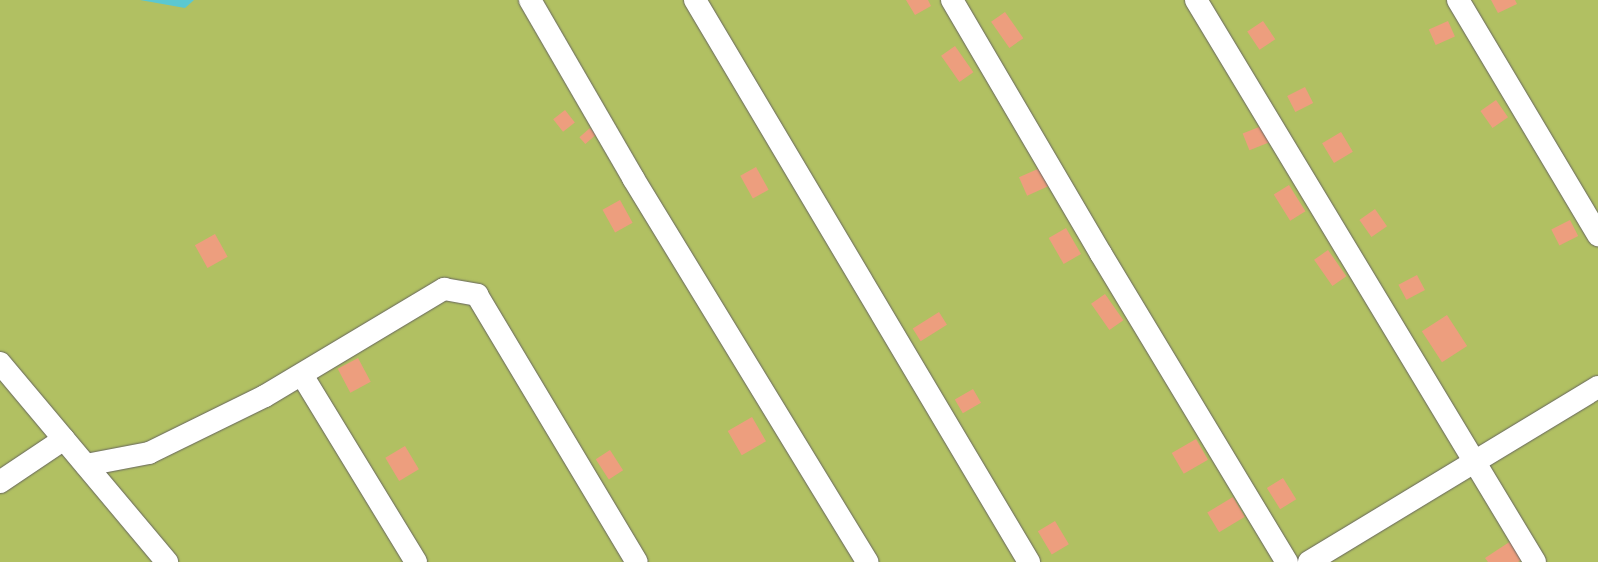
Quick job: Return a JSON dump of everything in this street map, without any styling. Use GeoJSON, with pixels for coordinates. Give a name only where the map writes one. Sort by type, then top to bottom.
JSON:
{"type":"FeatureCollection","features":[{"type":"Feature","properties":{"kind":"street"},"geometry":{"type":"LineString","coordinates":[[530,0],[633,178],[867,562]]}},
{"type":"Feature","properties":{"kind":"street"},"geometry":{"type":"LineString","coordinates":[[695,0],[1029,562]]}},
{"type":"Feature","properties":{"kind":"street"},"geometry":{"type":"LineString","coordinates":[[952,0],[1100,254],[1287,562]]}},
{"type":"Feature","properties":{"kind":"street"},"geometry":{"type":"LineString","coordinates":[[1196,0],[1535,562]]}},
{"type":"Feature","properties":{"kind":"street"},"geometry":{"type":"LineString","coordinates":[[1458,0],[1598,235]]}},
{"type":"Feature","properties":{"kind":"street"},"geometry":{"type":"LineString","coordinates":[[86,465],[149,453],[265,396],[444,290],[477,295],[637,562]]}},
{"type":"Feature","properties":{"kind":"street"},"geometry":{"type":"LineString","coordinates":[[0,363],[167,562]]}},
{"type":"Feature","properties":{"kind":"street"},"geometry":{"type":"LineString","coordinates":[[302,374],[416,562]]}},
{"type":"Feature","properties":{"kind":"street"},"geometry":{"type":"LineString","coordinates":[[1309,562],[1598,387]]}},
{"type":"Feature","properties":{"kind":"street"},"geometry":{"type":"LineString","coordinates":[[0,482],[64,439]]}},
{"type":"Feature","properties":{"kind":"green space"},"geometry":{"type":"Polygon","coordinates":[[[0,0],[1598,0],[1598,562],[0,562],[0,0]]]}},
{"type":"Feature","properties":{"kind":"water"},"geometry":{"type":"Polygon","coordinates":[[[140,0],[194,0],[185,8],[140,0]]]}},
{"type":"Feature","properties":{"kind":"building"},"geometry":{"type":"Polygon","coordinates":[[[906,0],[928,0],[931,6],[915,15],[906,0]]]}},
{"type":"Feature","properties":{"kind":"building"},"geometry":{"type":"Polygon","coordinates":[[[1491,0],[1515,0],[1517,4],[1498,13],[1491,0]]]}},
{"type":"Feature","properties":{"kind":"building"},"geometry":{"type":"Polygon","coordinates":[[[1005,12],[1023,38],[1009,48],[991,22],[1005,12]]]}},
{"type":"Feature","properties":{"kind":"building"},"geometry":{"type":"Polygon","coordinates":[[[1263,21],[1275,39],[1260,50],[1247,32],[1263,21]]]}},
{"type":"Feature","properties":{"kind":"building"},"geometry":{"type":"Polygon","coordinates":[[[1448,21],[1455,37],[1436,45],[1429,30],[1448,21]]]}},
{"type":"Feature","properties":{"kind":"building"},"geometry":{"type":"Polygon","coordinates":[[[955,46],[973,72],[959,82],[941,56],[955,46]]]}},
{"type":"Feature","properties":{"kind":"building"},"geometry":{"type":"Polygon","coordinates":[[[1305,87],[1313,103],[1295,112],[1287,96],[1305,87]]]}},
{"type":"Feature","properties":{"kind":"building"},"geometry":{"type":"Polygon","coordinates":[[[1496,100],[1508,117],[1492,128],[1480,111],[1496,100]]]}},
{"type":"Feature","properties":{"kind":"building"},"geometry":{"type":"Polygon","coordinates":[[[565,110],[575,123],[563,132],[553,119],[565,110]]]}},
{"type":"Feature","properties":{"kind":"building"},"geometry":{"type":"Polygon","coordinates":[[[1264,125],[1271,142],[1249,150],[1243,134],[1264,125]]]}},
{"type":"Feature","properties":{"kind":"building"},"geometry":{"type":"Polygon","coordinates":[[[590,128],[596,135],[585,144],[579,137],[590,128]]]}},
{"type":"Feature","properties":{"kind":"building"},"geometry":{"type":"Polygon","coordinates":[[[1341,132],[1353,152],[1334,163],[1322,143],[1341,132]]]}},
{"type":"Feature","properties":{"kind":"building"},"geometry":{"type":"Polygon","coordinates":[[[756,167],[769,190],[753,198],[740,176],[756,167]]]}},
{"type":"Feature","properties":{"kind":"building"},"geometry":{"type":"Polygon","coordinates":[[[1040,168],[1048,186],[1027,196],[1019,177],[1040,168]]]}},
{"type":"Feature","properties":{"kind":"building"},"geometry":{"type":"Polygon","coordinates":[[[1289,185],[1305,211],[1290,221],[1274,195],[1289,185]]]}},
{"type":"Feature","properties":{"kind":"building"},"geometry":{"type":"Polygon","coordinates":[[[620,200],[633,223],[615,232],[603,210],[620,200]]]}},
{"type":"Feature","properties":{"kind":"building"},"geometry":{"type":"Polygon","coordinates":[[[1375,209],[1387,226],[1371,237],[1359,220],[1375,209]]]}},
{"type":"Feature","properties":{"kind":"building"},"geometry":{"type":"Polygon","coordinates":[[[1570,220],[1578,236],[1559,246],[1551,230],[1570,220]]]}},
{"type":"Feature","properties":{"kind":"building"},"geometry":{"type":"Polygon","coordinates":[[[1066,228],[1081,254],[1064,264],[1049,238],[1066,228]]]}},
{"type":"Feature","properties":{"kind":"building"},"geometry":{"type":"Polygon","coordinates":[[[215,234],[228,257],[207,268],[195,245],[215,234]]]}},
{"type":"Feature","properties":{"kind":"building"},"geometry":{"type":"Polygon","coordinates":[[[1328,250],[1346,276],[1332,286],[1314,260],[1328,250]]]}},
{"type":"Feature","properties":{"kind":"building"},"geometry":{"type":"Polygon","coordinates":[[[1417,275],[1425,290],[1406,300],[1398,285],[1417,275]]]}},
{"type":"Feature","properties":{"kind":"building"},"geometry":{"type":"Polygon","coordinates":[[[1105,294],[1123,320],[1109,330],[1091,304],[1105,294]]]}},
{"type":"Feature","properties":{"kind":"building"},"geometry":{"type":"Polygon","coordinates":[[[939,312],[947,325],[921,341],[913,328],[939,312]]]}},
{"type":"Feature","properties":{"kind":"building"},"geometry":{"type":"Polygon","coordinates":[[[1447,315],[1467,346],[1442,362],[1422,331],[1447,315]]]}},
{"type":"Feature","properties":{"kind":"building"},"geometry":{"type":"Polygon","coordinates":[[[358,358],[371,382],[350,393],[338,369],[358,358]]]}},
{"type":"Feature","properties":{"kind":"building"},"geometry":{"type":"Polygon","coordinates":[[[973,389],[981,403],[963,413],[955,400],[973,389]]]}},
{"type":"Feature","properties":{"kind":"building"},"geometry":{"type":"Polygon","coordinates":[[[752,417],[766,441],[742,455],[728,431],[752,417]]]}},
{"type":"Feature","properties":{"kind":"building"},"geometry":{"type":"Polygon","coordinates":[[[1196,439],[1208,460],[1184,474],[1172,453],[1196,439]]]}},
{"type":"Feature","properties":{"kind":"building"},"geometry":{"type":"Polygon","coordinates":[[[405,446],[419,469],[399,481],[385,458],[405,446]]]}},
{"type":"Feature","properties":{"kind":"building"},"geometry":{"type":"Polygon","coordinates":[[[610,450],[623,470],[609,479],[596,459],[610,450]]]}},
{"type":"Feature","properties":{"kind":"building"},"geometry":{"type":"Polygon","coordinates":[[[1283,478],[1296,499],[1280,509],[1267,488],[1283,478]]]}},
{"type":"Feature","properties":{"kind":"building"},"geometry":{"type":"Polygon","coordinates":[[[1233,497],[1245,517],[1219,532],[1207,512],[1233,497]]]}},
{"type":"Feature","properties":{"kind":"building"},"geometry":{"type":"Polygon","coordinates":[[[1055,521],[1069,544],[1052,554],[1038,531],[1055,521]]]}},
{"type":"Feature","properties":{"kind":"building"},"geometry":{"type":"Polygon","coordinates":[[[1514,539],[1526,557],[1518,562],[1488,562],[1485,558],[1514,539]]]}}]}
